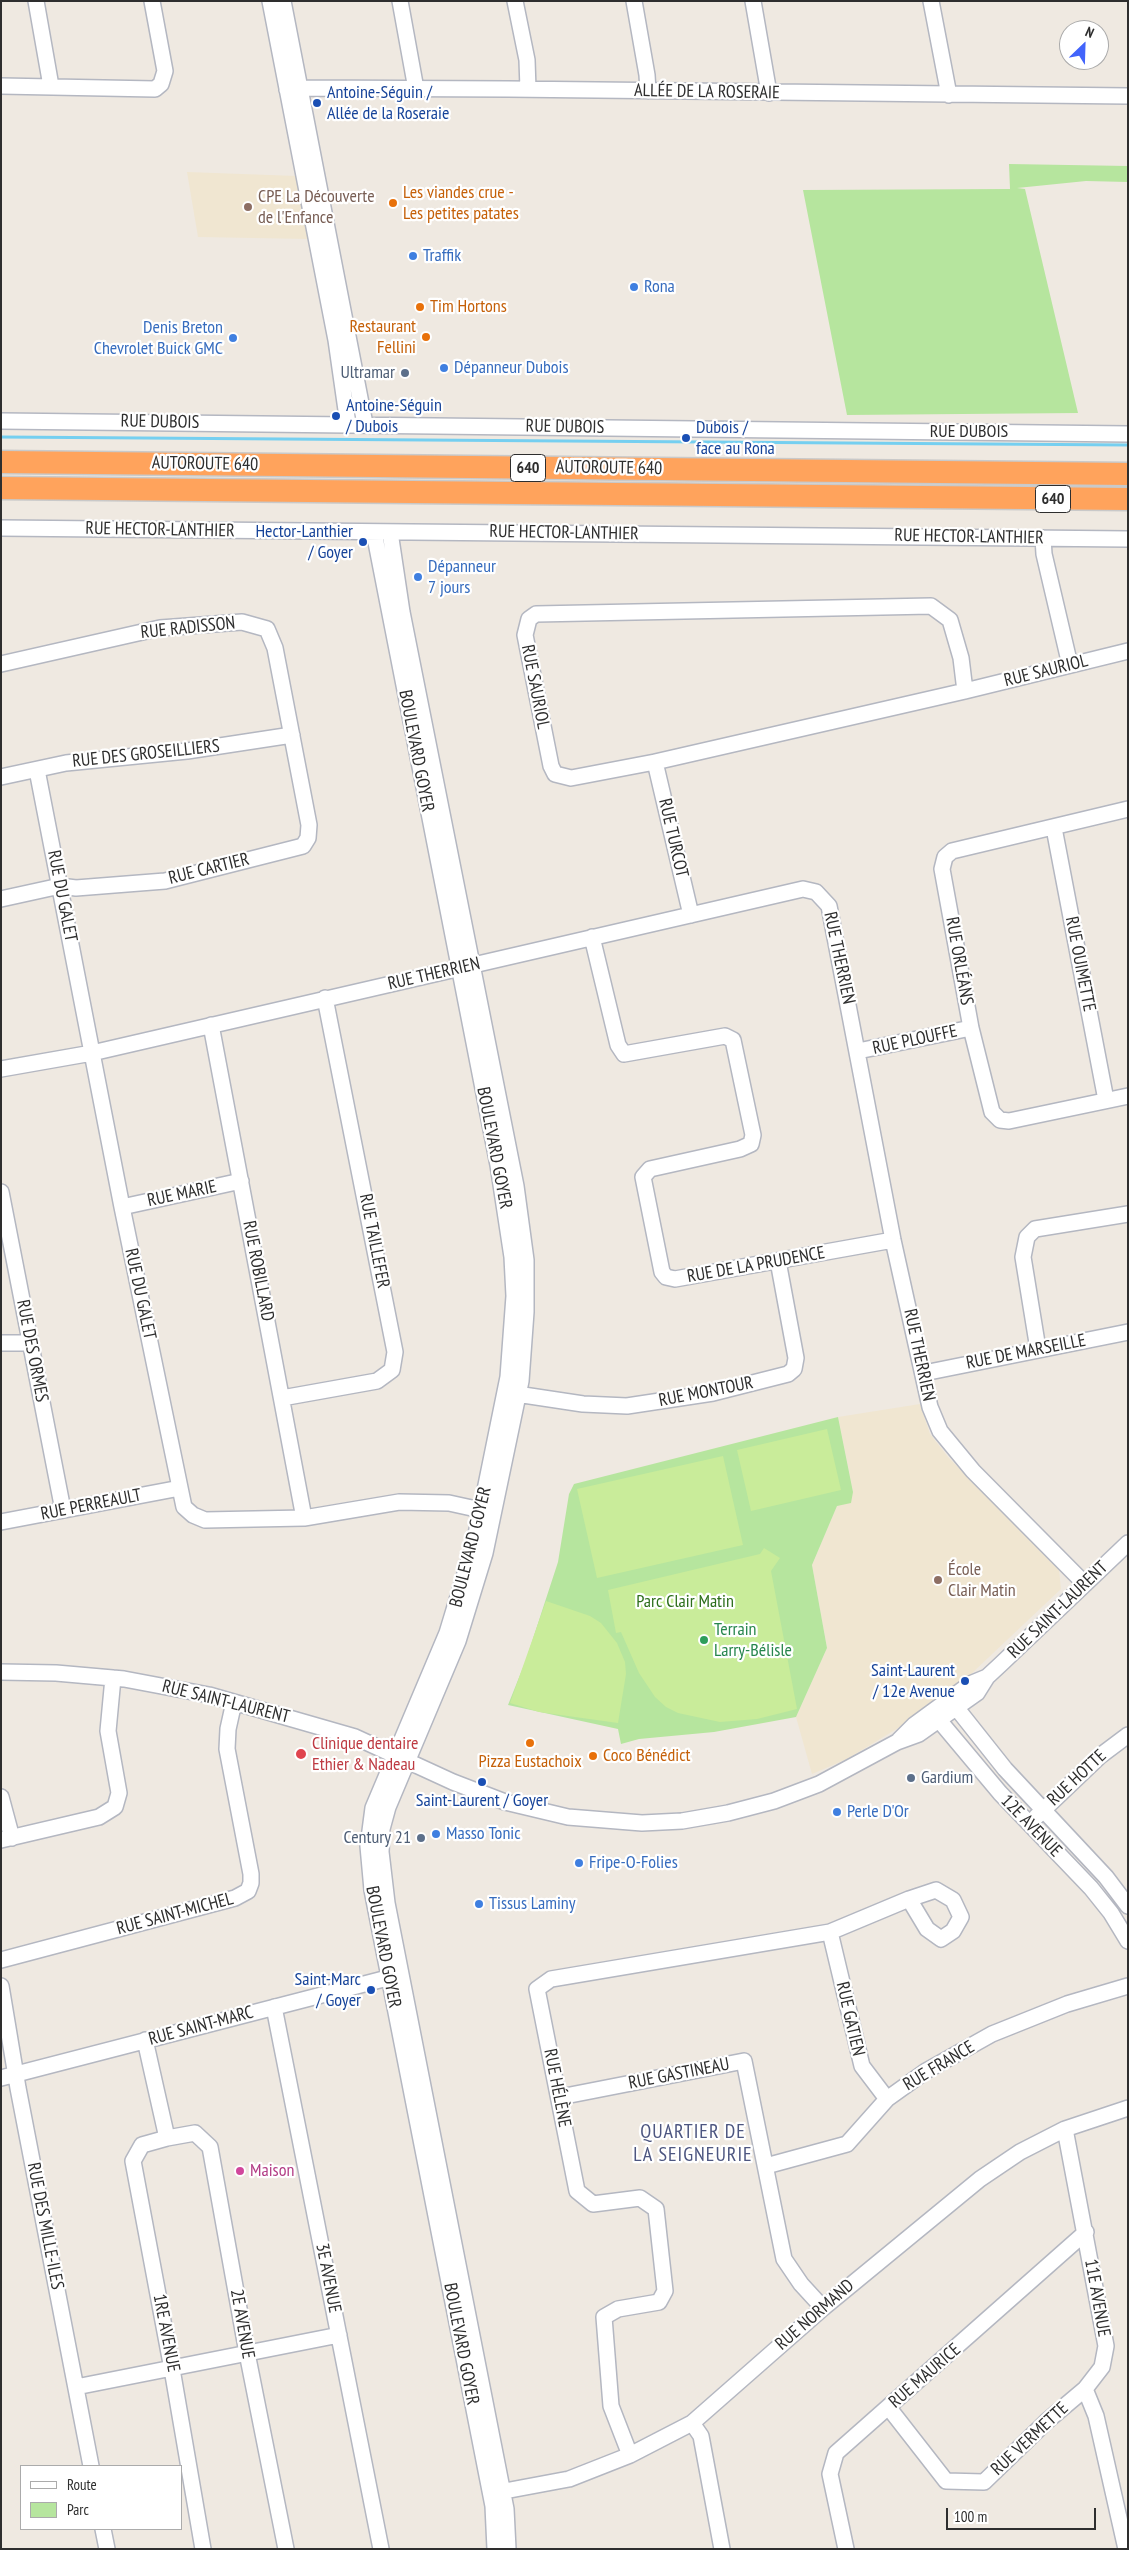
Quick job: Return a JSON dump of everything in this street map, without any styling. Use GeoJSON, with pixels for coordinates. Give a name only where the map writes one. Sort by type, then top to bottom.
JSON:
{"type":"FeatureCollection","features":[{"type":"Feature","properties":{"kind":"highway","name":"AUTOROUTE 640"},"geometry":{"type":"LineString","coordinates":[[1,462],[1128,474]]}},
{"type":"Feature","properties":{"kind":"highway","name":"AUTOROUTE 640"},"geometry":{"type":"LineString","coordinates":[[1,488],[1128,500]]}},
{"type":"Feature","properties":{"kind":"street"},"geometry":{"type":"LineString","coordinates":[[36,1],[51,86]]}},
{"type":"Feature","properties":{"kind":"street"},"geometry":{"type":"LineString","coordinates":[[1,86],[153,89],[161,84],[165,71],[152,1]]}},
{"type":"Feature","properties":{"kind":"street"},"geometry":{"type":"LineString","coordinates":[[270,1],[294,89]]}},
{"type":"Feature","properties":{"kind":"street"},"geometry":{"type":"LineString","coordinates":[[284,1],[294,89],[318,215],[333,293],[365,424]]}},
{"type":"Feature","properties":{"kind":"street"},"geometry":{"type":"LineString","coordinates":[[400,1],[416,89]]}},
{"type":"Feature","properties":{"kind":"street"},"geometry":{"type":"LineString","coordinates":[[515,1],[527,60],[528,89]]}},
{"type":"Feature","properties":{"kind":"street"},"geometry":{"type":"LineString","coordinates":[[634,1],[648,91]]}},
{"type":"Feature","properties":{"kind":"street"},"geometry":{"type":"LineString","coordinates":[[753,1],[769,93]]}},
{"type":"Feature","properties":{"kind":"street"},"geometry":{"type":"LineString","coordinates":[[931,1],[948,95]]}},
{"type":"Feature","properties":{"kind":"street","name":"ALLÉE DE LA ROSERAIE"},"geometry":{"type":"LineString","coordinates":[[294,89],[528,89],[1128,96]]}},
{"type":"Feature","properties":{"kind":"street"},"geometry":{"type":"LineString","coordinates":[[333,293],[348,424]]}},
{"type":"Feature","properties":{"kind":"street","name":"RUE DUBOIS"},"geometry":{"type":"LineString","coordinates":[[1,421],[1128,434]]}},
{"type":"Feature","properties":{"kind":"street","name":"RUE HECTOR-LANTHIER"},"geometry":{"type":"LineString","coordinates":[[1,528],[1128,539]]}},
{"type":"Feature","properties":{"kind":"street","name":"BOULEVARD GOYER"},"geometry":{"type":"LineString","coordinates":[[374,532],[466,966]]}},
{"type":"Feature","properties":{"kind":"street","name":"BOULEVARD GOYER"},"geometry":{"type":"LineString","coordinates":[[390,532],[402,612],[466,966],[500,1174],[510,1238],[514,1296],[512,1393],[488,1512],[482,1568],[466,1622],[401,1757],[384,1818],[381,1846],[383,1881],[395,1976],[497,2493],[508,2521],[508,2549]]}},
{"type":"Feature","properties":{"kind":"street"},"geometry":{"type":"LineString","coordinates":[[1043,538],[1044,554],[1070,665]]}},
{"type":"Feature","properties":{"kind":"street","name":"RUE SAURIOL"},"geometry":{"type":"LineString","coordinates":[[965,691],[961,658],[950,620],[932,606],[536,614],[529,619],[525,635],[550,766],[555,774],[571,778],[655,762],[965,691],[1128,651]]}},
{"type":"Feature","properties":{"kind":"street","name":"RUE RADISSON"},"geometry":{"type":"LineString","coordinates":[[1,664],[160,628],[242,622],[267,629],[275,648],[292,735]]}},
{"type":"Feature","properties":{"kind":"street","name":"RUE DES GROSEILLIERS"},"geometry":{"type":"LineString","coordinates":[[1,778],[66,763],[187,752],[292,735]]}},
{"type":"Feature","properties":{"kind":"street","name":"RUE CARTIER"},"geometry":{"type":"LineString","coordinates":[[1,899],[60,886],[76,888],[165,881],[303,846],[308,838],[308,825],[292,735]]}},
{"type":"Feature","properties":{"kind":"street","name":"RUE TURCOT"},"geometry":{"type":"LineString","coordinates":[[655,762],[691,915]]}},
{"type":"Feature","properties":{"kind":"street","name":"RUE DU GALET"},"geometry":{"type":"LineString","coordinates":[[37,770],[122,1207],[184,1507],[193,1515],[205,1520],[304,1518],[399,1502],[449,1503],[488,1512]]}},
{"type":"Feature","properties":{"kind":"street","name":"RUE ORLÉANS"},"geometry":{"type":"LineString","coordinates":[[1128,809],[1054,828],[952,850],[944,857],[942,869],[971,1028],[992,1112],[1000,1120],[1009,1121],[1128,1096]]}},
{"type":"Feature","properties":{"kind":"street","name":"RUE OUIMETTE"},"geometry":{"type":"LineString","coordinates":[[1054,828],[1106,1100]]}},
{"type":"Feature","properties":{"kind":"street","name":"RUE THERRIEN"},"geometry":{"type":"LineString","coordinates":[[92,1053],[803,889],[816,892],[829,906],[893,1240],[930,1407],[940,1432],[973,1471],[1085,1584]]}},
{"type":"Feature","properties":{"kind":"street","name":"RUE DE LA PRUDENCE"},"geometry":{"type":"LineString","coordinates":[[592,937],[618,1045],[624,1054],[725,1036],[733,1040],[753,1135],[751,1144],[740,1149],[650,1169],[643,1177],[662,1272],[666,1277],[675,1279],[893,1240]]}},
{"type":"Feature","properties":{"kind":"street","name":"RUE TAILLEFER"},"geometry":{"type":"LineString","coordinates":[[282,1398],[377,1381],[392,1370],[396,1352],[326,998]]}},
{"type":"Feature","properties":{"kind":"street","name":"RUE ROBILLARD"},"geometry":{"type":"LineString","coordinates":[[211,1025],[304,1518]]}},
{"type":"Feature","properties":{"kind":"street","name":"RUE PLOUFFE"},"geometry":{"type":"LineString","coordinates":[[858,1052],[971,1028]]}},
{"type":"Feature","properties":{"kind":"street"},"geometry":{"type":"LineString","coordinates":[[1,1069],[92,1053]]}},
{"type":"Feature","properties":{"kind":"street","name":"RUE MARIE"},"geometry":{"type":"LineString","coordinates":[[122,1207],[241,1181]]}},
{"type":"Feature","properties":{"kind":"street","name":"RUE DES ORMES"},"geometry":{"type":"LineString","coordinates":[[1,1192],[4,1226],[31,1344],[63,1510]]}},
{"type":"Feature","properties":{"kind":"street"},"geometry":{"type":"LineString","coordinates":[[1038,1349],[1023,1256],[1027,1237],[1035,1229],[1128,1214]]}},
{"type":"Feature","properties":{"kind":"street","name":"RUE MONTOUR"},"geometry":{"type":"LineString","coordinates":[[512,1393],[582,1404],[627,1406],[714,1393],[788,1374],[794,1369],[796,1358],[778,1261]]}},
{"type":"Feature","properties":{"kind":"street","name":"RUE DE MARSEILLE"},"geometry":{"type":"LineString","coordinates":[[924,1373],[1128,1332]]}},
{"type":"Feature","properties":{"kind":"street"},"geometry":{"type":"LineString","coordinates":[[1,1344],[31,1344]]}},
{"type":"Feature","properties":{"kind":"street","name":"RUE PERREAULT"},"geometry":{"type":"LineString","coordinates":[[1,1522],[180,1488]]}},
{"type":"Feature","properties":{"kind":"street","name":"RUE SAINT-LAURENT"},"geometry":{"type":"LineString","coordinates":[[1,1672],[113,1678],[166,1686],[234,1702],[343,1733],[401,1757],[478,1793],[543,1812],[601,1822],[666,1822],[728,1813],[790,1796],[846,1771],[896,1742],[914,1725],[936,1716],[953,1704],[970,1684],[987,1677],[1128,1543]]}},
{"type":"Feature","properties":{"kind":"street"},"geometry":{"type":"LineString","coordinates":[[1,1797],[7,1839],[99,1817],[115,1806],[119,1793],[108,1731],[113,1678]]}},
{"type":"Feature","properties":{"kind":"street","name":"RUE SAINT-MICHEL"},"geometry":{"type":"LineString","coordinates":[[1,1960],[236,1898],[248,1891],[252,1884],[251,1874],[227,1749],[228,1728],[234,1702]]}},
{"type":"Feature","properties":{"kind":"street","name":"12E AVENUE"},"geometry":{"type":"LineString","coordinates":[[953,1704],[1042,1811],[1106,1877],[1128,1906]]}},
{"type":"Feature","properties":{"kind":"street","name":"12E AVENUE"},"geometry":{"type":"LineString","coordinates":[[936,1716],[988,1781],[1091,1888],[1111,1913],[1128,1940]]}},
{"type":"Feature","properties":{"kind":"street","name":"RUE HOTTE"},"geometry":{"type":"LineString","coordinates":[[1029,1824],[1100,1756],[1128,1735]]}},
{"type":"Feature","properties":{"kind":"street","name":"RUE HÉLÈNE"},"geometry":{"type":"LineString","coordinates":[[630,2455],[611,2406],[604,2317],[618,2309],[659,2302],[665,2291],[656,2209],[640,2198],[593,2204],[577,2191],[560,2097],[537,1989],[551,1979],[830,1932],[909,1899]]}},
{"type":"Feature","properties":{"kind":"street","name":"RUE GATIEN"},"geometry":{"type":"LineString","coordinates":[[830,1932],[862,2066],[887,2099]]}},
{"type":"Feature","properties":{"kind":"street","name":"RUE SAINT-MARC"},"geometry":{"type":"LineString","coordinates":[[1,2078],[395,1976]]}},
{"type":"Feature","properties":{"kind":"street","name":"RUE DES MILLE-ILES"},"geometry":{"type":"LineString","coordinates":[[1,1986],[91,2465]]}},
{"type":"Feature","properties":{"kind":"street","name":"RUE FRANCE"},"geometry":{"type":"LineString","coordinates":[[766,2166],[847,2144],[887,2099],[926,2071],[992,2034],[1067,2004],[1128,1986]]}},
{"type":"Feature","properties":{"kind":"street","name":"3E AVENUE"},"geometry":{"type":"LineString","coordinates":[[274,2007],[381,2549]]}},
{"type":"Feature","properties":{"kind":"street"},"geometry":{"type":"LineString","coordinates":[[144,2040],[167,2138]]}},
{"type":"Feature","properties":{"kind":"street","name":"RUE GASTINEAU"},"geometry":{"type":"LineString","coordinates":[[560,2097],[744,2061],[784,2259],[801,2284],[823,2308]]}},
{"type":"Feature","properties":{"kind":"street","name":"RUE NORMAND"},"geometry":{"type":"LineString","coordinates":[[497,2493],[569,2479],[630,2455],[692,2423],[823,2308],[980,2178],[1020,2152],[1065,2129],[1128,2108]]}},
{"type":"Feature","properties":{"kind":"street","name":"11E AVENUE"},"geometry":{"type":"LineString","coordinates":[[1065,2129],[1086,2232],[1106,2346],[1102,2367],[1085,2389]]}},
{"type":"Feature","properties":{"kind":"street","name":"2E AVENUE"},"geometry":{"type":"LineString","coordinates":[[167,2138],[196,2133],[210,2147],[247,2353],[286,2549]]}},
{"type":"Feature","properties":{"kind":"street","name":"1RE AVENUE"},"geometry":{"type":"LineString","coordinates":[[167,2138],[142,2145],[133,2161],[172,2369],[202,2549]]}},
{"type":"Feature","properties":{"kind":"street","name":"RUE MAURICE"},"geometry":{"type":"LineString","coordinates":[[846,2549],[830,2474],[836,2453],[1086,2232]]}},
{"type":"Feature","properties":{"kind":"street"},"geometry":{"type":"LineString","coordinates":[[76,2387],[339,2335]]}},
{"type":"Feature","properties":{"kind":"street"},"geometry":{"type":"LineString","coordinates":[[1085,2389],[1096,2416],[1126,2549]]}},
{"type":"Feature","properties":{"kind":"street","name":"RUE VERMETTE"},"geometry":{"type":"LineString","coordinates":[[889,2408],[946,2482],[984,2482],[1046,2421],[1085,2389]]}},
{"type":"Feature","properties":{"kind":"street"},"geometry":{"type":"LineString","coordinates":[[692,2423],[701,2436],[722,2549]]}},
{"type":"Feature","properties":{"kind":"street","name":"BOULEVARD GOYER"},"geometry":{"type":"LineString","coordinates":[[494,2549],[494,2514],[497,2493]]}},
{"type":"Feature","properties":{"kind":"street"},"geometry":{"type":"LineString","coordinates":[[103,2530],[107,2549]]}},
{"type":"Feature","properties":{"kind":"shaded area","name":"CPE La Découverte de l'Enfance"},"geometry":{"type":"Polygon","coordinates":[[[187,172],[297,176],[309,239],[198,237],[187,172]]]}},
{"type":"Feature","properties":{"kind":"shaded area","name":"École Clair Matin"},"geometry":{"type":"Polygon","coordinates":[[[920,1404],[930,1434],[948,1457],[1059,1570],[1061,1589],[952,1692],[928,1710],[847,1759],[812,1774],[796,1717],[827,1648],[812,1565],[837,1506],[853,1492],[838,1417],[920,1404]]]}},
{"type":"Feature","properties":{"kind":"green space"},"geometry":{"type":"Polygon","coordinates":[[[1009,164],[1128,166],[1128,182],[1086,181],[1017,188],[1025,189],[1078,413],[847,415],[803,190],[1010,189],[1009,164]]]}},
{"type":"Feature","properties":{"kind":"green space","name":"Parc Clair Matin"},"geometry":{"type":"Polygon","coordinates":[[[838,1417],[853,1492],[851,1503],[837,1506],[812,1565],[827,1648],[796,1717],[714,1732],[639,1739],[621,1744],[618,1729],[508,1705],[526,1660],[558,1562],[569,1494],[574,1484],[838,1417]]]}},
{"type":"Feature","properties":{"kind":"green space"},"geometry":{"type":"Polygon","coordinates":[[[827,1429],[841,1490],[751,1511],[737,1450],[827,1429]]]}},
{"type":"Feature","properties":{"kind":"green space"},"geometry":{"type":"Polygon","coordinates":[[[723,1456],[743,1545],[597,1578],[577,1489],[723,1456]]]}},
{"type":"Feature","properties":{"kind":"green space","name":"Terrain Larry-Bélisle"},"geometry":{"type":"Polygon","coordinates":[[[764,1548],[780,1558],[771,1571],[797,1709],[757,1719],[720,1722],[678,1713],[666,1707],[655,1697],[639,1673],[621,1632],[616,1633],[608,1590],[760,1554],[764,1548]]]}},
{"type":"Feature","properties":{"kind":"green space"},"geometry":{"type":"Polygon","coordinates":[[[546,1601],[590,1616],[601,1623],[617,1643],[625,1662],[626,1674],[618,1723],[539,1712],[510,1703],[546,1601]]]}},
{"type":"Feature","properties":{"kind":"waterway"},"geometry":{"type":"LineString","coordinates":[[1,437],[1128,445]]}},
{"type":"Feature","properties":{"kind":"place","name":"Antoine-Séguin / Allée de la Roseraie"},"geometry":{"type":"Point","coordinates":[317,103]}},
{"type":"Feature","properties":{"kind":"place","name":"Les viandes crue - Les petites patates"},"geometry":{"type":"Point","coordinates":[393,203]}},
{"type":"Feature","properties":{"kind":"place","name":"CPE La Découverte de l'Enfance"},"geometry":{"type":"Point","coordinates":[248,207]}},
{"type":"Feature","properties":{"kind":"place","name":"Traffik"},"geometry":{"type":"Point","coordinates":[413,256]}},
{"type":"Feature","properties":{"kind":"place","name":"Rona"},"geometry":{"type":"Point","coordinates":[634,287]}},
{"type":"Feature","properties":{"kind":"place","name":"Tim Hortons"},"geometry":{"type":"Point","coordinates":[420,307]}},
{"type":"Feature","properties":{"kind":"place","name":"Restaurant Fellini"},"geometry":{"type":"Point","coordinates":[426,337]}},
{"type":"Feature","properties":{"kind":"place","name":"Denis Breton Chevrolet Buick GMC"},"geometry":{"type":"Point","coordinates":[233,338]}},
{"type":"Feature","properties":{"kind":"place","name":"Dépanneur Dubois"},"geometry":{"type":"Point","coordinates":[444,368]}},
{"type":"Feature","properties":{"kind":"place","name":"Ultramar"},"geometry":{"type":"Point","coordinates":[405,373]}},
{"type":"Feature","properties":{"kind":"place","name":"Antoine-Séguin / Dubois"},"geometry":{"type":"Point","coordinates":[336,416]}},
{"type":"Feature","properties":{"kind":"place","name":"Dubois / face au Rona"},"geometry":{"type":"Point","coordinates":[686,438]}},
{"type":"Feature","properties":{"kind":"place","name":"Hector-Lanthier / Goyer"},"geometry":{"type":"Point","coordinates":[363,542]}},
{"type":"Feature","properties":{"kind":"place","name":"Dépanneur 7 jours"},"geometry":{"type":"Point","coordinates":[418,577]}},
{"type":"Feature","properties":{"kind":"place","name":"École Clair Matin"},"geometry":{"type":"Point","coordinates":[938,1580]}},
{"type":"Feature","properties":{"kind":"place","name":"Terrain Larry-Bélisle"},"geometry":{"type":"Point","coordinates":[704,1640]}},
{"type":"Feature","properties":{"kind":"place","name":"Saint-Laurent / 12e Avenue"},"geometry":{"type":"Point","coordinates":[965,1681]}},
{"type":"Feature","properties":{"kind":"place","name":"Pizza Eustachoix"},"geometry":{"type":"Point","coordinates":[530,1743]}},
{"type":"Feature","properties":{"kind":"place","name":"Clinique dentaire Ethier & Nadeau"},"geometry":{"type":"Point","coordinates":[301,1754]}},
{"type":"Feature","properties":{"kind":"place","name":"Coco Bénédict"},"geometry":{"type":"Point","coordinates":[593,1756]}},
{"type":"Feature","properties":{"kind":"place","name":"Gardium"},"geometry":{"type":"Point","coordinates":[911,1778]}},
{"type":"Feature","properties":{"kind":"place","name":"Saint-Laurent / Goyer"},"geometry":{"type":"Point","coordinates":[482,1782]}},
{"type":"Feature","properties":{"kind":"place","name":"Perle D'Or"},"geometry":{"type":"Point","coordinates":[837,1812]}},
{"type":"Feature","properties":{"kind":"place","name":"Masso Tonic"},"geometry":{"type":"Point","coordinates":[436,1834]}},
{"type":"Feature","properties":{"kind":"place","name":"Century 21"},"geometry":{"type":"Point","coordinates":[421,1838]}},
{"type":"Feature","properties":{"kind":"place","name":"Fripe-O-Folies"},"geometry":{"type":"Point","coordinates":[579,1863]}},
{"type":"Feature","properties":{"kind":"place","name":"Tissus Laminy"},"geometry":{"type":"Point","coordinates":[479,1904]}},
{"type":"Feature","properties":{"kind":"place","name":"Saint-Marc / Goyer"},"geometry":{"type":"Point","coordinates":[371,1990]}},
{"type":"Feature","properties":{"kind":"place","name":"Maison"},"geometry":{"type":"Point","coordinates":[240,2171]}},
{"type":"Feature","properties":{"kind":"district","name":"QUARTIER DE LA SEIGNEURIE"},"geometry":{"type":"Point","coordinates":[693,2144]}}]}
